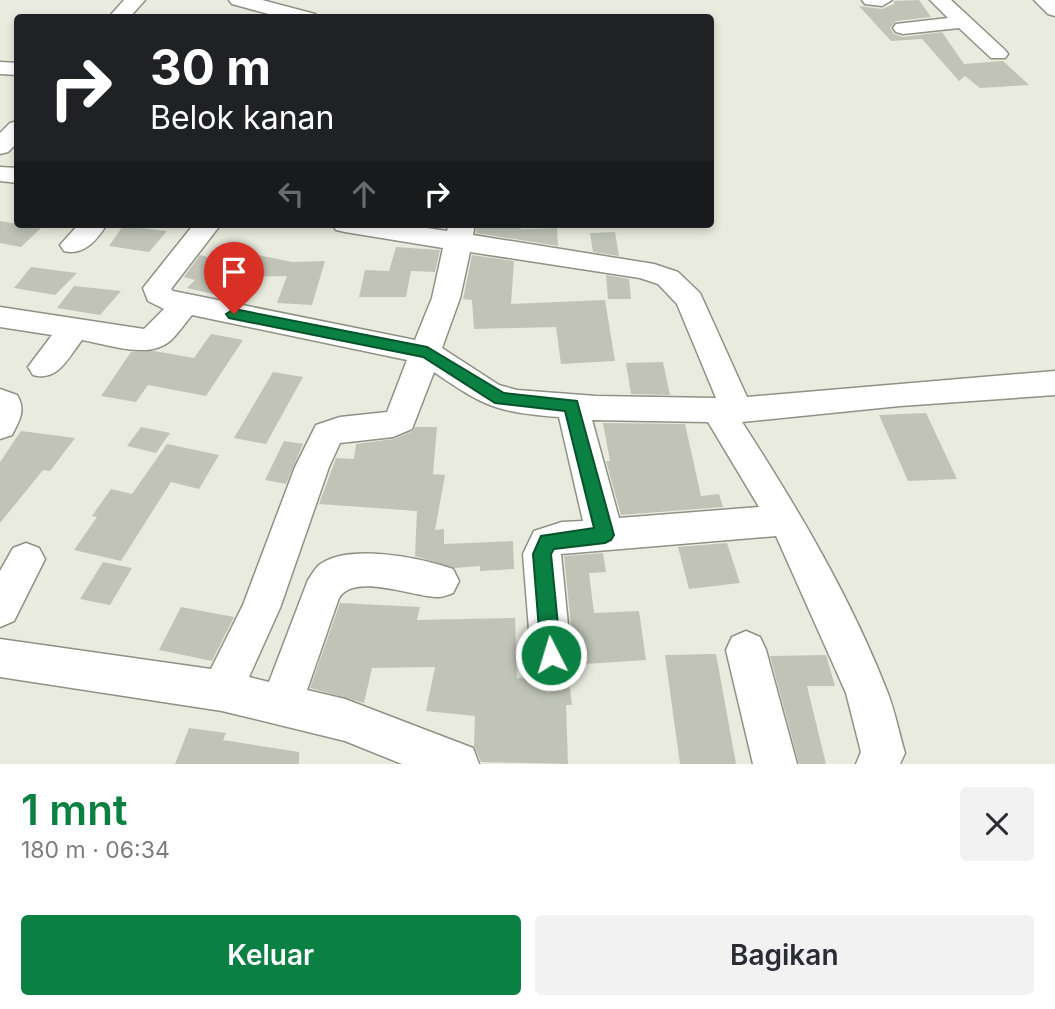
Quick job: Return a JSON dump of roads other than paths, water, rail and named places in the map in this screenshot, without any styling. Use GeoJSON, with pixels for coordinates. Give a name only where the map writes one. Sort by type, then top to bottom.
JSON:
{"type":"FeatureCollection","features":[{"type":"Feature","properties":{"kind":"street"},"geometry":{"type":"LineString","coordinates":[[122,14],[135,0]]}},
{"type":"Feature","properties":{"kind":"street"},"geometry":{"type":"LineString","coordinates":[[239,0],[293,14]]}},
{"type":"Feature","properties":{"kind":"street"},"geometry":{"type":"LineString","coordinates":[[872,0],[882,0]]}},
{"type":"Feature","properties":{"kind":"street"},"geometry":{"type":"LineString","coordinates":[[940,0],[998,54]]}},
{"type":"Feature","properties":{"kind":"street"},"geometry":{"type":"LineString","coordinates":[[1044,0],[1055,10]]}},
{"type":"Feature","properties":{"kind":"street"},"geometry":{"type":"LineString","coordinates":[[903,27],[964,22]]}},
{"type":"Feature","properties":{"kind":"street"},"geometry":{"type":"LineString","coordinates":[[0,147],[14,132]]}},
{"type":"Feature","properties":{"kind":"street"},"geometry":{"type":"LineString","coordinates":[[74,245],[90,228]]}},
{"type":"Feature","properties":{"kind":"street"},"geometry":{"type":"LineString","coordinates":[[205,228],[157,288],[158,294],[164,299],[427,353],[501,399],[572,406],[727,410],[1039,384]]}},
{"type":"Feature","properties":{"kind":"street"},"geometry":{"type":"LineString","coordinates":[[391,228],[459,234],[644,270],[668,278],[690,300],[727,410],[814,574],[867,693],[883,753],[878,764]]}},
{"type":"Feature","properties":{"kind":"street"},"geometry":{"type":"LineString","coordinates":[[222,691],[261,608],[312,467],[328,434],[340,430],[393,424],[400,420],[446,298],[459,234]]}},
{"type":"Feature","properties":{"kind":"street"},"geometry":{"type":"LineString","coordinates":[[0,317],[147,340],[159,334],[184,304]]}},
{"type":"Feature","properties":{"kind":"street"},"geometry":{"type":"LineString","coordinates":[[44,367],[74,329]]}},
{"type":"Feature","properties":{"kind":"street"},"geometry":{"type":"LineString","coordinates":[[0,401],[6,403],[6,414],[0,426]]}},
{"type":"Feature","properties":{"kind":"street"},"geometry":{"type":"LineString","coordinates":[[572,406],[605,535]]}},
{"type":"Feature","properties":{"kind":"street"},"geometry":{"type":"LineString","coordinates":[[551,655],[542,554],[547,542],[786,520]]}},
{"type":"Feature","properties":{"kind":"street"},"geometry":{"type":"LineString","coordinates":[[0,609],[26,559]]}},
{"type":"Feature","properties":{"kind":"street"},"geometry":{"type":"LineString","coordinates":[[281,705],[322,592],[332,577],[348,571],[387,572],[440,581]]}},
{"type":"Feature","properties":{"kind":"street"},"geometry":{"type":"LineString","coordinates":[[746,650],[775,764]]}},
{"type":"Feature","properties":{"kind":"street"},"geometry":{"type":"LineString","coordinates":[[0,658],[222,691],[345,720],[457,764]]}}]}
